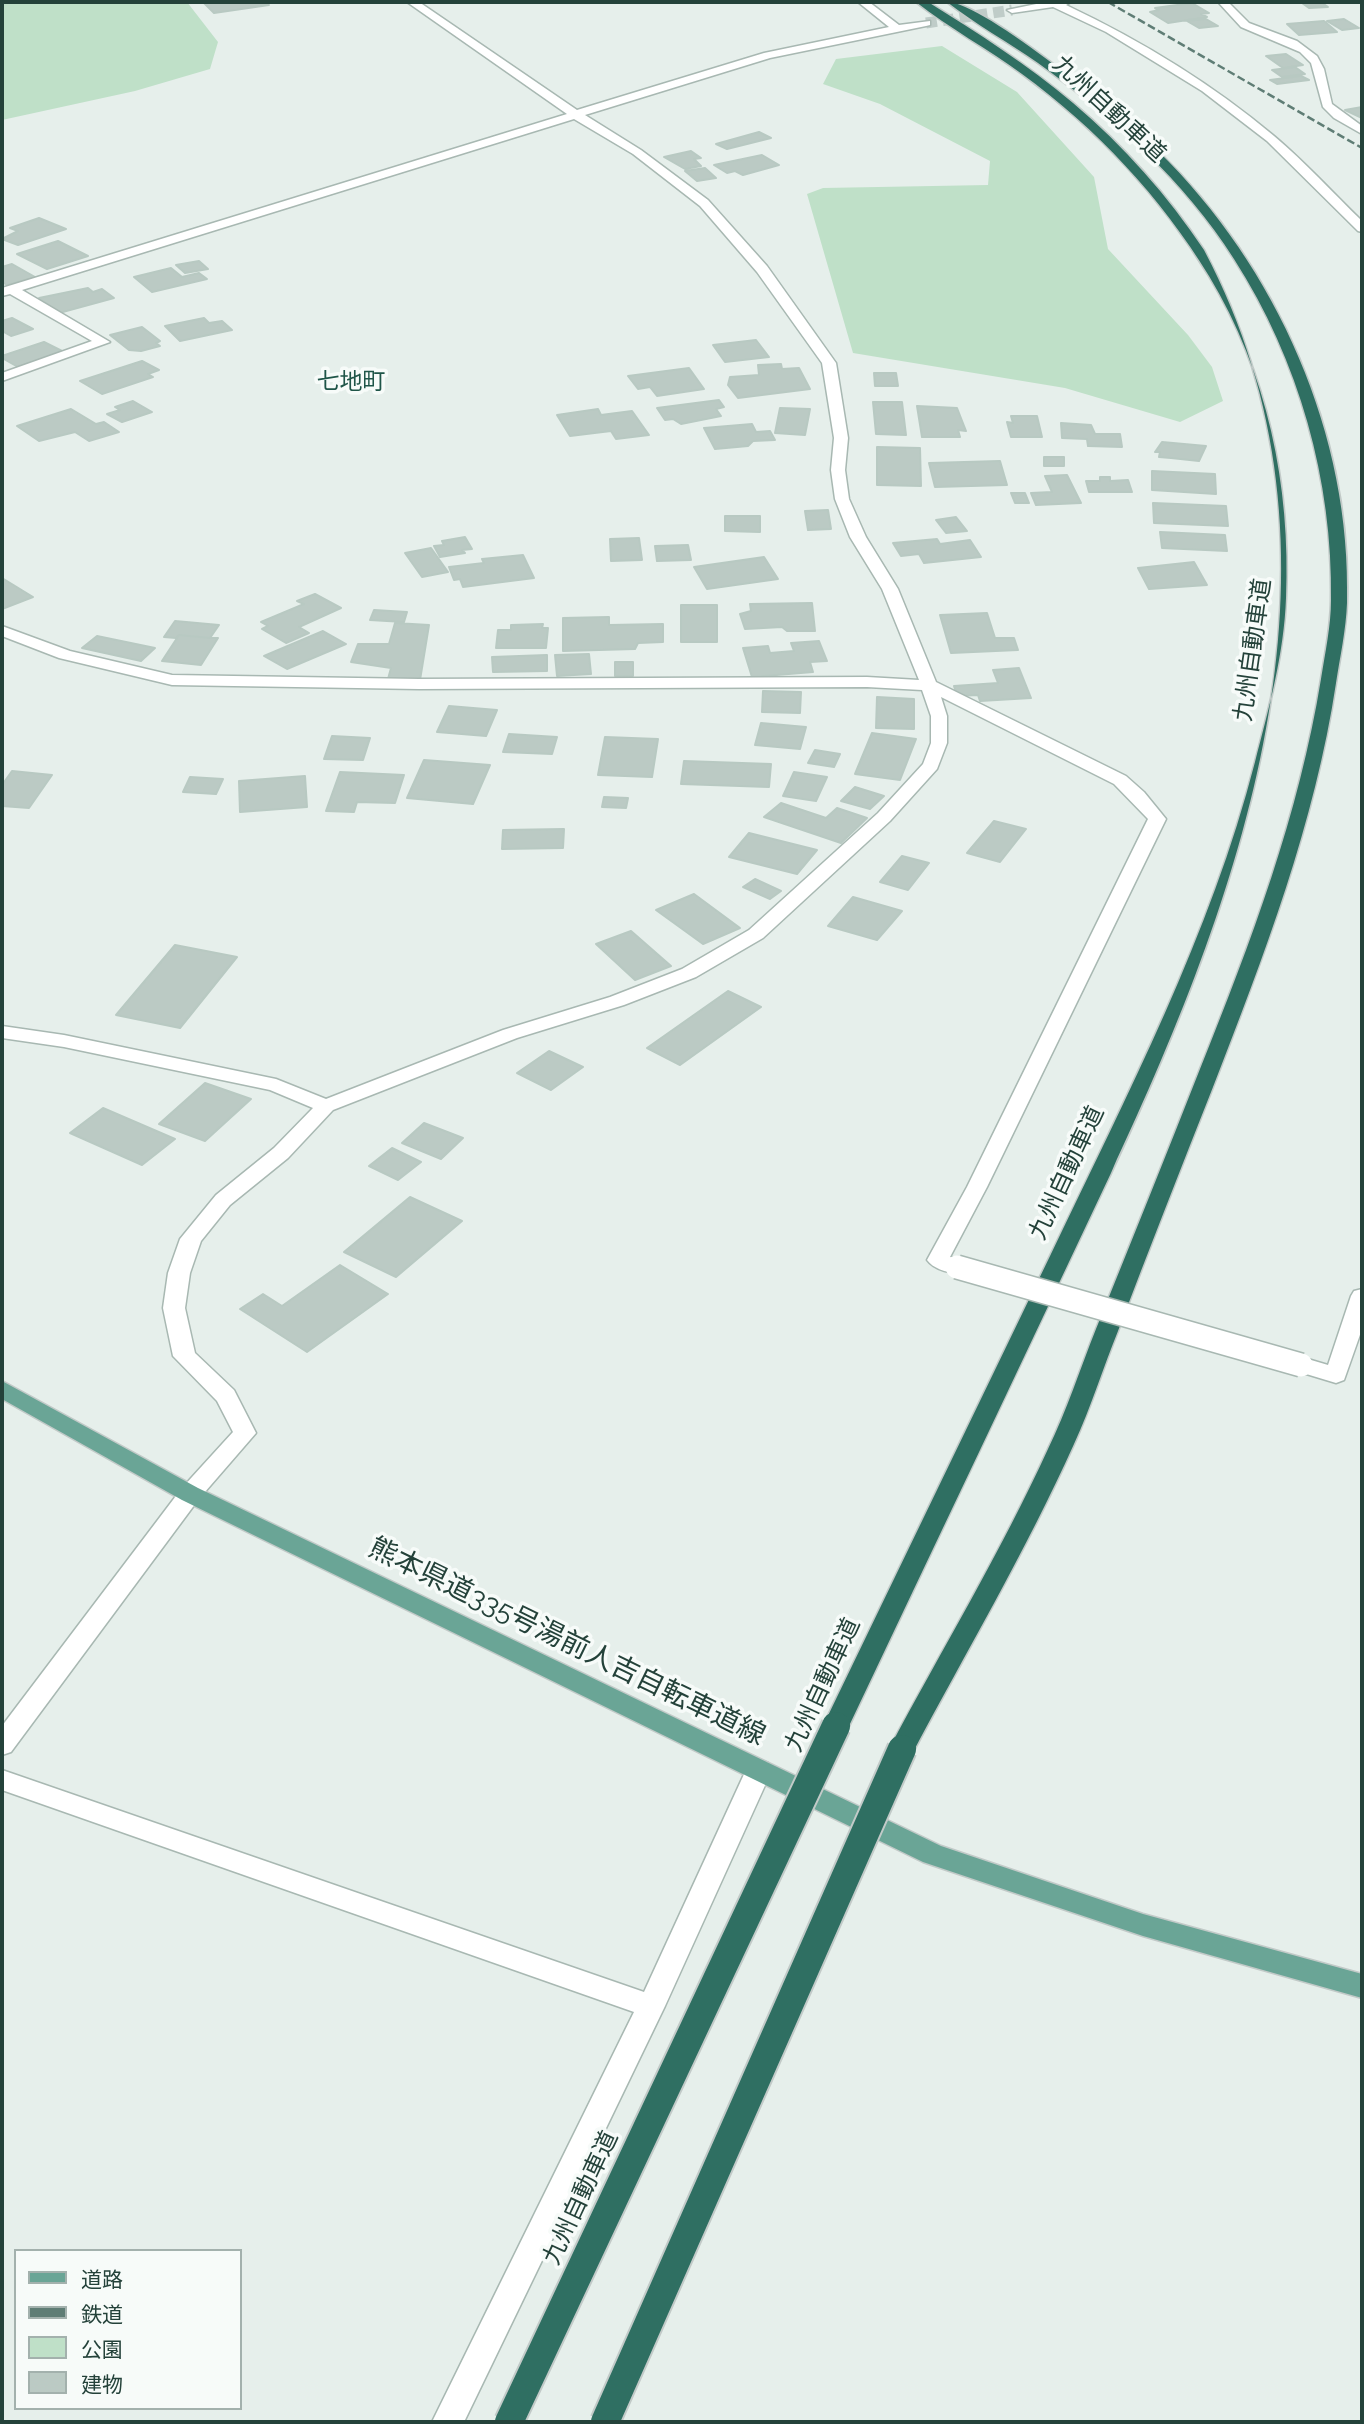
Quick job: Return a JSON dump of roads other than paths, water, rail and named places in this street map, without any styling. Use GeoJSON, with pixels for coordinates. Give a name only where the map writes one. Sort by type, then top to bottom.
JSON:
{"type":"FeatureCollection","features":[{"type":"Feature","properties":{"kind":"highway","name":"九州自動車道"},"geometry":{"type":"LineString","coordinates":[[509,2422],[836,1726],[1166,1034],[1243,839],[1280,703],[1294,598],[1292,519],[1285,464],[1270,394],[1245,331],[1214,270],[1180,221],[1135,170],[1087,122],[987,44],[920,2]]}},
{"type":"Feature","properties":{"kind":"highway","name":"九州自動車道"},"geometry":{"type":"LineString","coordinates":[[605,2422],[902,1749],[1058,1454],[1219,1046],[1293,844],[1326,710],[1339,600],[1335,534],[1326,463],[1307,393],[1282,330],[1247,270],[1212,218],[1167,166],[1116,117],[1066,77],[952,2]]}},
{"type":"Feature","properties":{"kind":"main road","name":"熊本県道335号湯前人吉自転車道線"},"geometry":{"type":"LineString","coordinates":[[2,1390],[190,1494],[932,1854],[1143,1924],[1362,1986]]}},
{"type":"Feature","properties":{"kind":"street"},"geometry":{"type":"LineString","coordinates":[[2,1745],[190,1494],[244,1433],[226,1396],[184,1356],[174,1308],[183,1262],[191,1239],[223,1200],[281,1153],[326,1106],[510,1034],[617,1001],[689,973],[756,934],[884,817],[931,765],[939,743],[939,716],[929,685],[890,589],[858,537],[842,499],[838,470],[841,438],[829,363],[762,269],[704,203],[637,152],[578,116],[412,2]]}},
{"type":"Feature","properties":{"kind":"street"},"geometry":{"type":"LineString","coordinates":[[863,2],[895,27]]}},
{"type":"Feature","properties":{"kind":"street"},"geometry":{"type":"LineString","coordinates":[[1012,10],[1072,2]]}},
{"type":"Feature","properties":{"kind":"street"},"geometry":{"type":"LineString","coordinates":[[1223,2],[1232,16],[1250,30],[1300,48],[1314,58],[1327,106],[1362,131]]}},
{"type":"Feature","properties":{"kind":"street"},"geometry":{"type":"LineString","coordinates":[[1053,3],[1110,30],[1206,89],[1271,139],[1362,228]]}},
{"type":"Feature","properties":{"kind":"street"},"geometry":{"type":"LineString","coordinates":[[6,291],[768,55],[895,27],[926,23]]}},
{"type":"Feature","properties":{"kind":"street"},"geometry":{"type":"LineString","coordinates":[[2,377],[103,342],[6,291]]}},
{"type":"Feature","properties":{"kind":"street"},"geometry":{"type":"LineString","coordinates":[[2,631],[65,655],[172,680],[419,684],[867,682],[929,685],[1120,780],[1157,819],[977,1187],[938,1260],[1336,1375],[1362,1296]]}},
{"type":"Feature","properties":{"kind":"street"},"geometry":{"type":"LineString","coordinates":[[2,1032],[64,1041],[276,1085],[326,1106]]}},
{"type":"Feature","properties":{"kind":"street"},"geometry":{"type":"LineString","coordinates":[[448,2422],[651,2006],[759,1770]]}},
{"type":"Feature","properties":{"kind":"street"},"geometry":{"type":"LineString","coordinates":[[2,1780],[651,2006]]}},
{"type":"Feature","properties":{"kind":"tunnel"},"geometry":{"type":"LineString","coordinates":[[926,23],[1012,10]]}},
{"type":"Feature","properties":{"kind":"railway"},"geometry":{"type":"LineString","coordinates":[[1108,2],[1362,148]]}},
{"type":"Feature","properties":{"kind":"district","name":"七地町"},"geometry":{"type":"Point","coordinates":[351,382]}}]}
